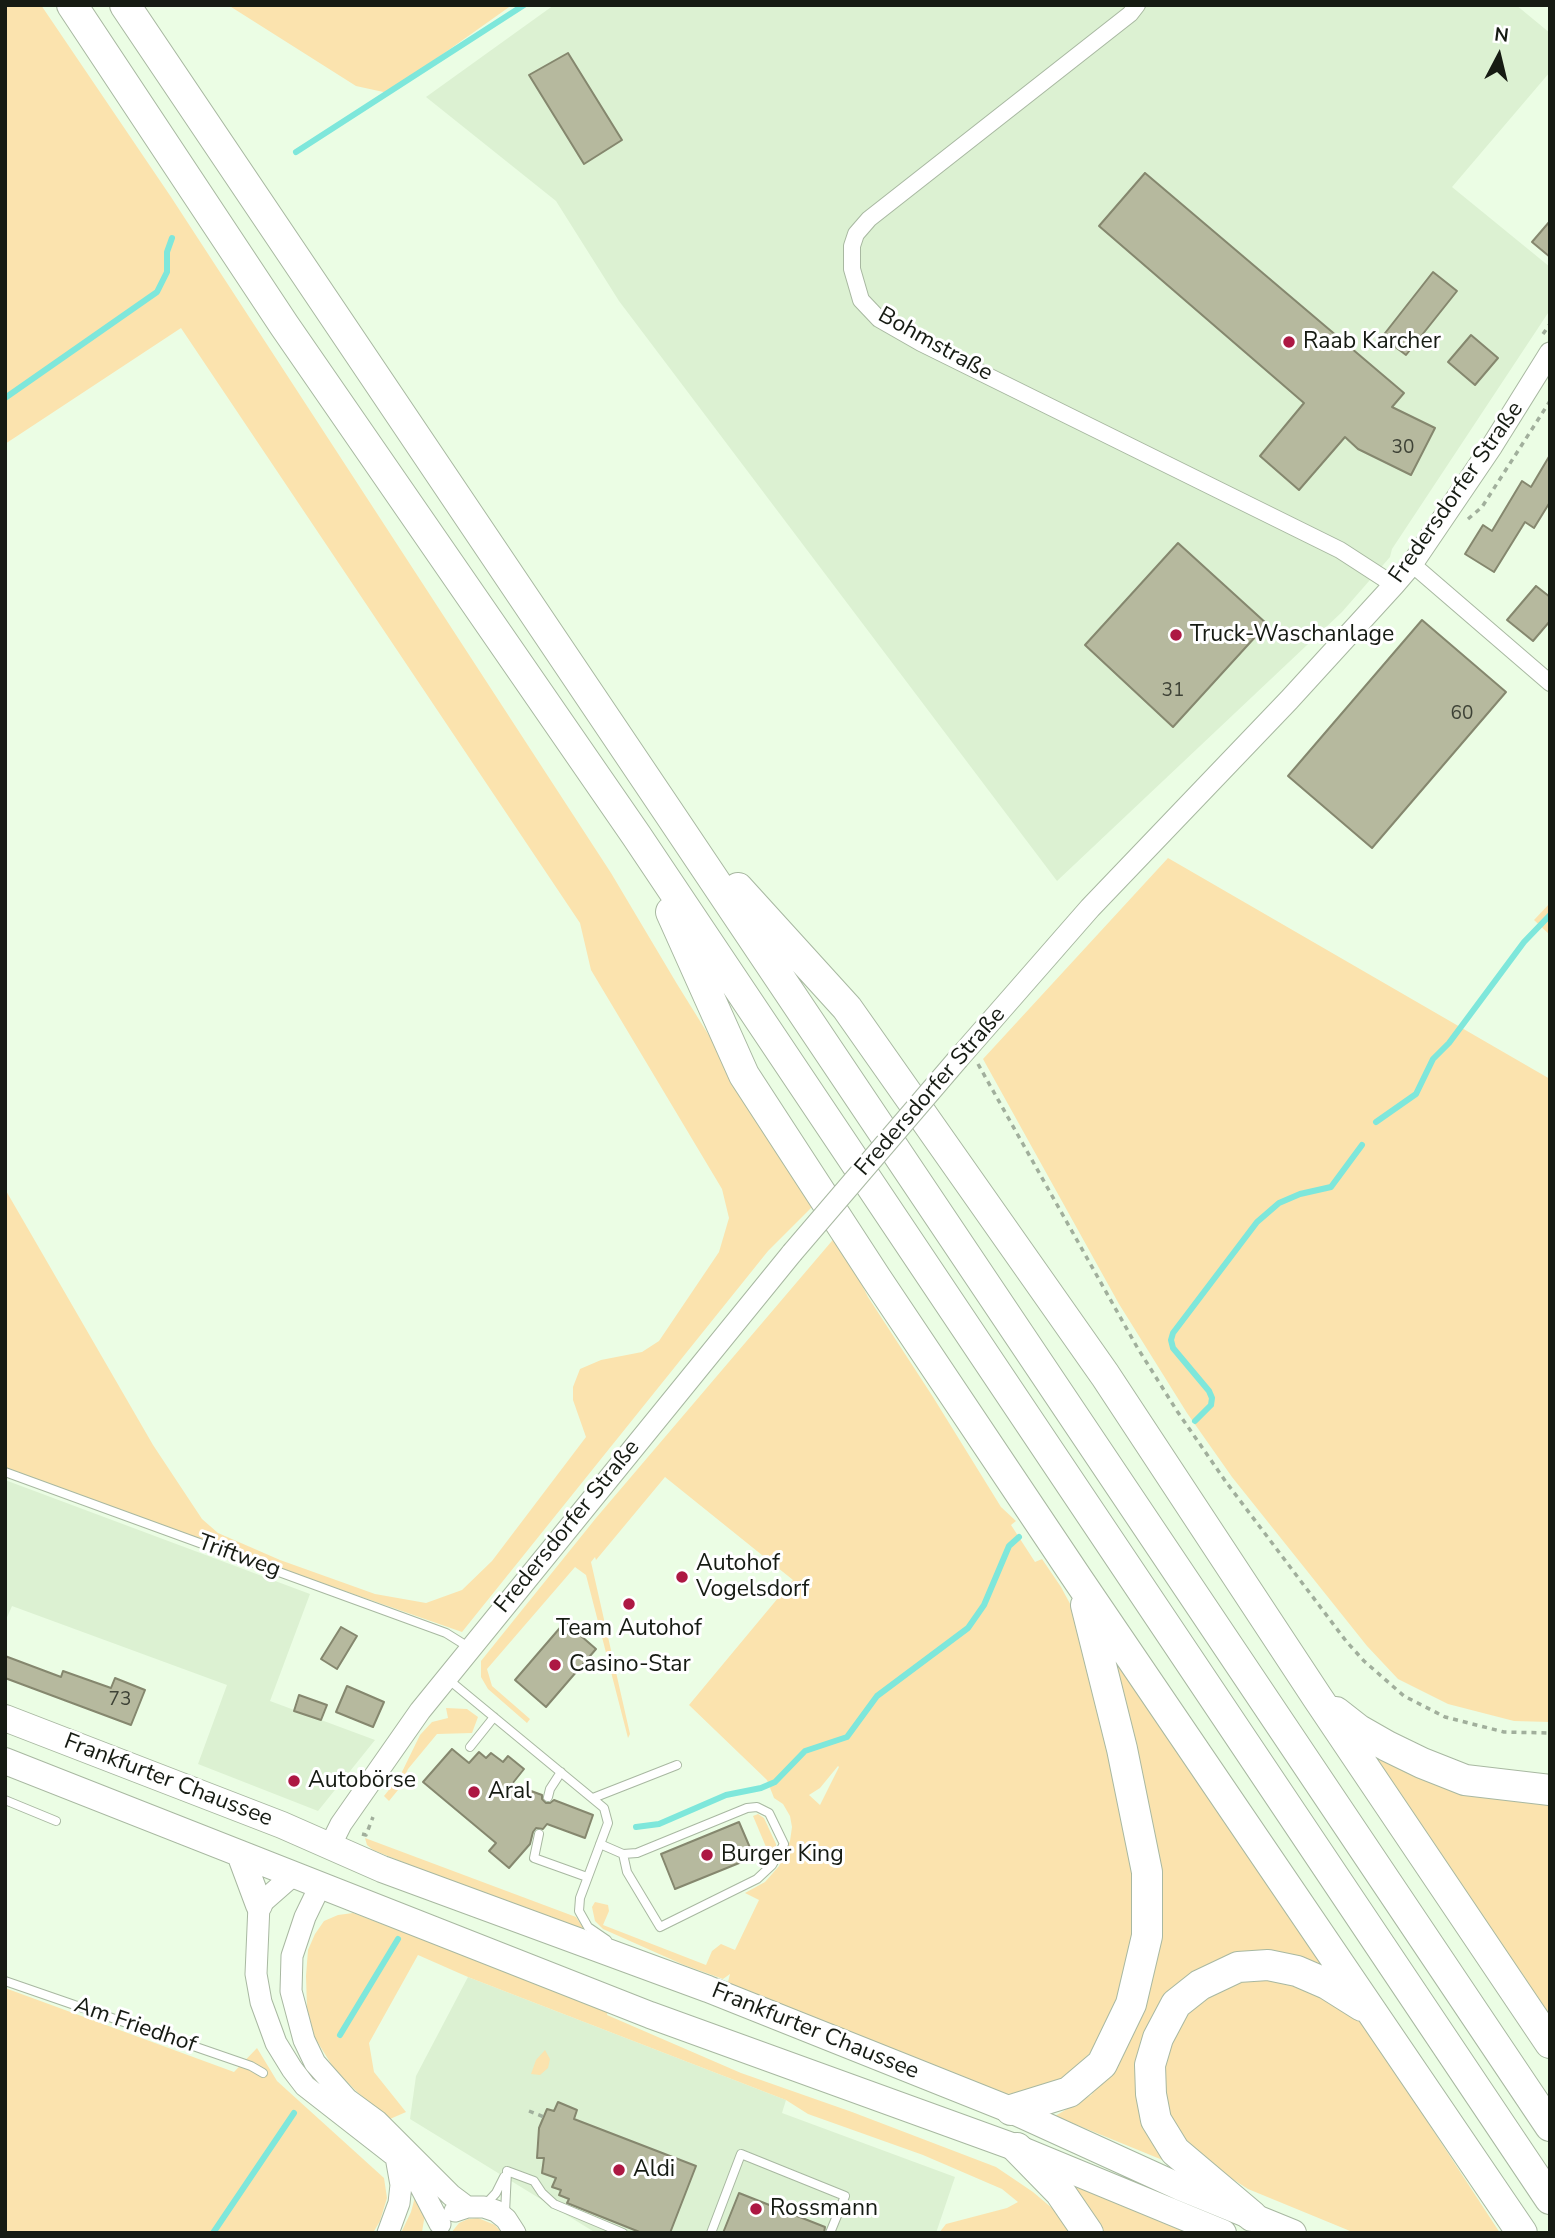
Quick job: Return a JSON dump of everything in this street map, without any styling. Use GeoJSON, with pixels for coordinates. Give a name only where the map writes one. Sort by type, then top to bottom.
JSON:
{"type":"FeatureCollection","features":[{"type":"Feature","properties":{"kind":"highway"},"geometry":{"type":"LineString","coordinates":[[72,5],[284,325],[636,835],[1550,2199]]}},
{"type":"Feature","properties":{"kind":"highway"},"geometry":{"type":"LineString","coordinates":[[125,5],[1550,2126]]}},
{"type":"Feature","properties":{"kind":"highway"},"geometry":{"type":"LineString","coordinates":[[667,810],[847,1008],[1105,1375],[1550,2043]]}},
{"type":"Feature","properties":{"kind":"highway"},"geometry":{"type":"LineString","coordinates":[[636,835],[744,1075],[1079,1581],[1522,2233]]}},
{"type":"Feature","properties":{"kind":"highway"},"geometry":{"type":"LineString","coordinates":[[1011,2110],[1069,2092],[1101,2064],[1131,2004],[1147,1936],[1147,1872],[1119,1735],[1079,1581]]}},
{"type":"Feature","properties":{"kind":"highway"},"geometry":{"type":"LineString","coordinates":[[1317,1697],[1359,1730],[1422,1763],[1465,1780],[1550,1790]]}},
{"type":"Feature","properties":{"kind":"highway"},"geometry":{"type":"LineString","coordinates":[[1252,2216],[1175,2151],[1156,2120],[1151,2094],[1150,2065],[1158,2038],[1176,2004],[1200,1985],[1238,1967],[1268,1965],[1297,1971],[1327,1984],[1372,2012]]}},
{"type":"Feature","properties":{"kind":"highway"},"geometry":{"type":"LineString","coordinates":[[1017,2148],[1059,2192],[1088,2233]]}},
{"type":"Feature","properties":{"kind":"main road","name":"Frankfurter Chaussee"},"geometry":{"type":"LineString","coordinates":[[5,1718],[282,1825],[382,1869],[708,1989],[1011,2110],[1180,2187],[1293,2233]]}},
{"type":"Feature","properties":{"kind":"main road","name":"Frankfurter Chaussee"},"geometry":{"type":"LineString","coordinates":[[5,1761],[674,2024],[1017,2148],[1223,2233]]}},
{"type":"Feature","properties":{"kind":"main road"},"geometry":{"type":"LineString","coordinates":[[292,1876],[330,1846]]}},
{"type":"Feature","properties":{"kind":"main road"},"geometry":{"type":"LineString","coordinates":[[320,1886],[330,1846]]}},
{"type":"Feature","properties":{"kind":"main road"},"geometry":{"type":"LineString","coordinates":[[240,1854],[259,1905]]}},
{"type":"Feature","properties":{"kind":"street","name":"Bohmstraße"},"geometry":{"type":"LineString","coordinates":[[1138,5],[869,219],[856,234],[852,246],[852,269],[861,300],[879,319],[921,343],[1340,550],[1394,585]]}},
{"type":"Feature","properties":{"kind":"street","name":"Fredersdorfer Straße"},"geometry":{"type":"LineString","coordinates":[[330,1846],[341,1824],[394,1747],[470,1648],[792,1254],[1090,908],[1290,700],[1412,564],[1492,446],[1550,353]]}},
{"type":"Feature","properties":{"kind":"street"},"geometry":{"type":"LineString","coordinates":[[1412,564],[1550,683]]}},
{"type":"Feature","properties":{"kind":"street"},"geometry":{"type":"LineString","coordinates":[[292,1876],[259,1905],[256,1974],[261,2002],[276,2043],[305,2086],[396,2157],[417,2180],[438,2228],[457,2210],[476,2207]]}},
{"type":"Feature","properties":{"kind":"street"},"geometry":{"type":"LineString","coordinates":[[320,1886],[305,1917],[292,1956],[291,1992],[304,2040],[315,2063],[347,2099],[377,2121],[451,2195],[476,2207],[496,2211],[510,2226]]}},
{"type":"Feature","properties":{"kind":"street"},"geometry":{"type":"LineString","coordinates":[[388,2233],[399,2203],[401,2185],[396,2157]]}},
{"type":"Feature","properties":{"kind":"lane","name":"Triftweg"},"geometry":{"type":"LineString","coordinates":[[5,1472],[446,1633],[470,1648]]}},
{"type":"Feature","properties":{"kind":"lane"},"geometry":{"type":"LineString","coordinates":[[447,1678],[604,1808],[608,1823],[580,1898],[579,1911],[588,1927],[616,1943]]}},
{"type":"Feature","properties":{"kind":"lane"},"geometry":{"type":"LineString","coordinates":[[470,1747],[494,1717]]}},
{"type":"Feature","properties":{"kind":"lane"},"geometry":{"type":"LineString","coordinates":[[593,1798],[677,1765]]}},
{"type":"Feature","properties":{"kind":"lane"},"geometry":{"type":"LineString","coordinates":[[548,1797],[561,1772]]}},
{"type":"Feature","properties":{"kind":"lane"},"geometry":{"type":"LineString","coordinates":[[5,1800],[56,1821]]}},
{"type":"Feature","properties":{"kind":"lane"},"geometry":{"type":"LineString","coordinates":[[600,1844],[623,1854],[637,1853],[747,1808],[757,1807],[769,1813],[784,1844],[772,1865],[757,1879],[660,1927],[627,1872],[623,1854]]}},
{"type":"Feature","properties":{"kind":"lane"},"geometry":{"type":"LineString","coordinates":[[539,1834],[534,1858],[587,1877]]}},
{"type":"Feature","properties":{"kind":"lane"},"geometry":{"type":"LineString","coordinates":[[646,1956],[708,1989]]}},
{"type":"Feature","properties":{"kind":"lane","name":"Am Friedhof"},"geometry":{"type":"LineString","coordinates":[[5,1981],[251,2066],[263,2073]]}},
{"type":"Feature","properties":{"kind":"lane"},"geometry":{"type":"LineString","coordinates":[[710,2233],[741,2154],[845,2196],[830,2233]]}},
{"type":"Feature","properties":{"kind":"lane"},"geometry":{"type":"LineString","coordinates":[[476,2207],[496,2193],[507,2171]]}},
{"type":"Feature","properties":{"kind":"lane"},"geometry":{"type":"LineString","coordinates":[[507,2171],[504,2200],[510,2226]]}},
{"type":"Feature","properties":{"kind":"lane"},"geometry":{"type":"LineString","coordinates":[[507,2171],[534,2181],[554,2204],[623,2233]]}},
{"type":"Feature","properties":{"kind":"path"},"geometry":{"type":"LineString","coordinates":[[963,1054],[975,1058],[1136,1347],[1177,1411],[1226,1482],[1346,1641],[1381,1678],[1404,1696],[1445,1717],[1504,1732],[1550,1733]]}},
{"type":"Feature","properties":{"kind":"path"},"geometry":{"type":"LineString","coordinates":[[530,2111],[544,2117]]}},
{"type":"Feature","properties":{"kind":"shaded area"},"geometry":{"type":"Polygon","coordinates":[[[5,5],[41,5],[171,197],[611,873],[814,1205],[768,1251],[462,1632],[196,1539],[5,1468],[5,1189],[153,1445],[202,1519],[218,1533],[280,1560],[375,1594],[426,1603],[462,1590],[492,1561],[586,1437],[573,1400],[573,1387],[580,1369],[601,1360],[642,1352],[659,1341],[719,1252],[729,1218],[722,1189],[591,970],[580,923],[181,328],[5,444],[5,5]]]}},
{"type":"Feature","properties":{"kind":"shaded area"},"geometry":{"type":"Polygon","coordinates":[[[228,5],[512,5],[388,93],[356,86],[228,5]]]}},
{"type":"Feature","properties":{"kind":"shaded area"},"geometry":{"type":"Polygon","coordinates":[[[554,5],[1516,5],[1550,33],[1550,72],[1452,187],[1550,267],[1550,310],[1392,549],[1390,557],[1342,612],[1057,881],[619,301],[556,201],[426,97],[554,5]]]}},
{"type":"Feature","properties":{"kind":"shaded area"},"geometry":{"type":"Polygon","coordinates":[[[1168,858],[1550,1079],[1550,1722],[1514,1721],[1448,1704],[1398,1679],[1367,1646],[1232,1477],[1187,1413],[1119,1304],[983,1059],[1168,858]]]}},
{"type":"Feature","properties":{"kind":"shaded area"},"geometry":{"type":"Polygon","coordinates":[[[1550,903],[1550,935],[1534,920],[1550,903]]]}},
{"type":"Feature","properties":{"kind":"shaded area"},"geometry":{"type":"Polygon","coordinates":[[[837,1235],[868,1297],[1001,1507],[1016,1521],[1011,1525],[1035,1562],[1042,1559],[1075,1613],[1135,1863],[1134,1957],[1102,2040],[1056,2085],[1030,2093],[1005,2094],[726,1990],[730,1974],[723,1979],[684,1965],[603,1929],[595,1921],[592,1907],[595,1902],[608,1905],[609,1911],[603,1925],[706,1965],[712,1951],[721,1944],[735,1950],[759,1900],[745,1893],[765,1882],[779,1866],[790,1841],[790,1816],[783,1804],[774,1798],[767,1780],[689,1705],[793,1580],[665,1477],[596,1560],[595,1557],[591,1562],[630,1734],[628,1738],[586,1575],[575,1567],[487,1669],[492,1686],[530,1719],[527,1723],[488,1689],[481,1677],[481,1661],[596,1518],[837,1235]],[[839,1767],[820,1788],[809,1795],[820,1805],[839,1767]]]}},
{"type":"Feature","properties":{"kind":"shaded area"},"geometry":{"type":"Polygon","coordinates":[[[5,1480],[310,1594],[270,1701],[375,1740],[318,1811],[198,1764],[227,1685],[12,1606],[5,1622],[5,1480]]]}},
{"type":"Feature","properties":{"kind":"shaded area"},"geometry":{"type":"Polygon","coordinates":[[[1103,1629],[1338,1978],[1267,1952],[1148,2033],[1170,2163],[1055,2116],[1091,2095],[1108,2074],[1155,1963],[1103,1629]]]}},
{"type":"Feature","properties":{"kind":"shaded area"},"geometry":{"type":"Polygon","coordinates":[[[446,1708],[467,1709],[478,1717],[472,1733],[437,1734],[408,1769],[398,1790],[389,1801],[384,1796],[400,1776],[420,1735],[432,1722],[448,1718],[446,1708]]]}},
{"type":"Feature","properties":{"kind":"shaded area"},"geometry":{"type":"Polygon","coordinates":[[[1353,1738],[1377,1756],[1410,1774],[1458,1789],[1550,1800],[1550,2033],[1353,1738]]]}},
{"type":"Feature","properties":{"kind":"shaded area"},"geometry":{"type":"Polygon","coordinates":[[[758,1814],[764,1818],[776,1844],[776,1848],[769,1854],[753,1816],[758,1814]]]}},
{"type":"Feature","properties":{"kind":"shaded area"},"geometry":{"type":"Polygon","coordinates":[[[365,1838],[576,1917],[590,1938],[373,1850],[367,1845],[365,1838]]]}},
{"type":"Feature","properties":{"kind":"shaded area"},"geometry":{"type":"Polygon","coordinates":[[[353,1913],[608,2009],[607,2015],[741,2073],[996,2167],[1059,2214],[1071,2233],[939,2233],[946,2224],[1007,2208],[1018,2202],[1002,2189],[923,2155],[808,2114],[786,2100],[468,1977],[418,1955],[369,2043],[374,2072],[406,2112],[390,2119],[357,2092],[333,2067],[315,2038],[307,2008],[308,1950],[315,1934],[324,1921],[353,1913]]]}},
{"type":"Feature","properties":{"kind":"shaded area"},"geometry":{"type":"Polygon","coordinates":[[[1246,1976],[1290,1976],[1354,2015],[1373,2038],[1500,2233],[1355,2233],[1248,2189],[1200,2158],[1180,2140],[1166,2116],[1163,2056],[1193,2000],[1246,1976]]]}},
{"type":"Feature","properties":{"kind":"shaded area"},"geometry":{"type":"Polygon","coordinates":[[[468,1977],[786,2100],[782,2113],[955,2177],[936,2233],[596,2233],[410,2119],[416,2076],[468,1977]]]}},
{"type":"Feature","properties":{"kind":"shaded area"},"geometry":{"type":"Polygon","coordinates":[[[5,1988],[234,2072],[257,2048],[277,2081],[384,2178],[387,2198],[373,2233],[5,2233],[5,1988]]]}},
{"type":"Feature","properties":{"kind":"shaded area"},"geometry":{"type":"Polygon","coordinates":[[[545,2050],[550,2059],[548,2068],[540,2075],[531,2074],[536,2060],[545,2050]]]}},
{"type":"Feature","properties":{"kind":"shaded area"},"geometry":{"type":"Polygon","coordinates":[[[1070,2184],[1189,2233],[1099,2233],[1070,2184]]]}},
{"type":"Feature","properties":{"kind":"shaded area"},"geometry":{"type":"Polygon","coordinates":[[[415,2197],[425,2214],[422,2232],[401,2233],[411,2212],[415,2197]]]}},
{"type":"Feature","properties":{"kind":"shaded area"},"geometry":{"type":"Polygon","coordinates":[[[478,2218],[495,2225],[502,2233],[451,2233],[459,2223],[478,2218]]]}},
{"type":"Feature","properties":{"kind":"building"},"geometry":{"type":"Polygon","coordinates":[[[568,53],[622,140],[584,164],[529,75],[568,53]]]}},
{"type":"Feature","properties":{"kind":"building","name":"Raab Karcher"},"geometry":{"type":"Polygon","coordinates":[[[1145,173],[1404,393],[1392,407],[1435,428],[1411,475],[1358,449],[1345,437],[1299,490],[1260,456],[1304,403],[1099,226],[1145,173]]]}},
{"type":"Feature","properties":{"kind":"building"},"geometry":{"type":"Polygon","coordinates":[[[1550,221],[1550,257],[1532,242],[1550,221]]]}},
{"type":"Feature","properties":{"kind":"building"},"geometry":{"type":"Polygon","coordinates":[[[1433,272],[1457,291],[1406,355],[1382,337],[1433,272]]]}},
{"type":"Feature","properties":{"kind":"building"},"geometry":{"type":"Polygon","coordinates":[[[1471,335],[1498,358],[1475,385],[1448,362],[1471,335]]]}},
{"type":"Feature","properties":{"kind":"building"},"geometry":{"type":"Polygon","coordinates":[[[1550,455],[1550,502],[1534,528],[1525,522],[1494,572],[1465,554],[1483,525],[1492,531],[1522,481],[1531,487],[1550,455]]]}},
{"type":"Feature","properties":{"kind":"building","name":"Truck-Waschanlage"},"geometry":{"type":"Polygon","coordinates":[[[1178,543],[1267,624],[1173,727],[1085,645],[1178,543]]]}},
{"type":"Feature","properties":{"kind":"building"},"geometry":{"type":"Polygon","coordinates":[[[1536,586],[1550,597],[1550,621],[1533,641],[1507,620],[1536,586]]]}},
{"type":"Feature","properties":{"kind":"building"},"geometry":{"type":"Polygon","coordinates":[[[1422,620],[1506,692],[1372,848],[1288,776],[1422,620]]]}},
{"type":"Feature","properties":{"kind":"building","name":"Casino-Star"},"geometry":{"type":"Polygon","coordinates":[[[565,1622],[596,1649],[546,1707],[515,1680],[565,1622]]]}},
{"type":"Feature","properties":{"kind":"building"},"geometry":{"type":"Polygon","coordinates":[[[341,1627],[357,1636],[337,1669],[321,1659],[341,1627]]]}},
{"type":"Feature","properties":{"kind":"building"},"geometry":{"type":"Polygon","coordinates":[[[5,1656],[61,1677],[63,1671],[111,1688],[115,1678],[145,1690],[131,1725],[5,1678],[5,1656]]]}},
{"type":"Feature","properties":{"kind":"building"},"geometry":{"type":"Polygon","coordinates":[[[347,1686],[384,1702],[373,1727],[336,1712],[347,1686]]]}},
{"type":"Feature","properties":{"kind":"building"},"geometry":{"type":"Polygon","coordinates":[[[299,1695],[327,1705],[321,1720],[294,1711],[299,1695]]]}},
{"type":"Feature","properties":{"kind":"building"},"geometry":{"type":"Polygon","coordinates":[[[452,1749],[469,1763],[479,1752],[486,1758],[491,1753],[503,1762],[508,1756],[524,1769],[512,1784],[542,1795],[546,1803],[554,1800],[593,1815],[585,1838],[547,1824],[543,1829],[536,1828],[530,1844],[509,1868],[489,1851],[496,1843],[423,1782],[452,1749]]]}},
{"type":"Feature","properties":{"kind":"building","name":"Burger King"},"geometry":{"type":"Polygon","coordinates":[[[739,1822],[754,1857],[675,1889],[661,1854],[739,1822]]]}},
{"type":"Feature","properties":{"kind":"building","name":"Aldi"},"geometry":{"type":"Polygon","coordinates":[[[558,2102],[577,2110],[574,2119],[696,2166],[670,2233],[642,2233],[567,2203],[569,2199],[559,2195],[561,2190],[552,2187],[556,2178],[542,2173],[544,2158],[537,2158],[539,2128],[547,2109],[554,2111],[558,2102]]]}},
{"type":"Feature","properties":{"kind":"building","name":"Rossmann"},"geometry":{"type":"Polygon","coordinates":[[[739,2193],[825,2227],[824,2233],[723,2233],[739,2193]]]}},
{"type":"Feature","properties":{"kind":"waterway"},"geometry":{"type":"LineString","coordinates":[[296,152],[524,5]]}},
{"type":"Feature","properties":{"kind":"waterway"},"geometry":{"type":"LineString","coordinates":[[5,398],[157,292],[167,272],[167,252],[172,238]]}},
{"type":"Feature","properties":{"kind":"waterway"},"geometry":{"type":"LineString","coordinates":[[1376,1122],[1416,1094],[1433,1059],[1449,1043],[1524,942],[1550,915]]}},
{"type":"Feature","properties":{"kind":"waterway"},"geometry":{"type":"LineString","coordinates":[[1195,1421],[1211,1405],[1212,1398],[1173,1348],[1173,1333],[1257,1222],[1279,1203],[1300,1194],[1331,1187],[1362,1145]]}},
{"type":"Feature","properties":{"kind":"waterway"},"geometry":{"type":"LineString","coordinates":[[636,1827],[659,1824],[726,1795],[761,1788],[775,1782],[805,1751],[847,1737],[877,1696],[968,1628],[984,1605],[1009,1546],[1019,1537]]}},
{"type":"Feature","properties":{"kind":"waterway"},"geometry":{"type":"LineString","coordinates":[[340,2035],[398,1939]]}},
{"type":"Feature","properties":{"kind":"waterway"},"geometry":{"type":"LineString","coordinates":[[213,2233],[294,2113]]}},
{"type":"Feature","properties":{"kind":"place","name":"Raab Karcher"},"geometry":{"type":"Point","coordinates":[1289,342]}},
{"type":"Feature","properties":{"kind":"place","name":"Truck-Waschanlage"},"geometry":{"type":"Point","coordinates":[1176,635]}},
{"type":"Feature","properties":{"kind":"place","name":"Autohof Vogelsdorf"},"geometry":{"type":"Point","coordinates":[682,1577]}},
{"type":"Feature","properties":{"kind":"place","name":"Team Autohof"},"geometry":{"type":"Point","coordinates":[629,1604]}},
{"type":"Feature","properties":{"kind":"place","name":"Casino-Star"},"geometry":{"type":"Point","coordinates":[555,1665]}},
{"type":"Feature","properties":{"kind":"place","name":"Autobörse"},"geometry":{"type":"Point","coordinates":[294,1781]}},
{"type":"Feature","properties":{"kind":"place","name":"Aral"},"geometry":{"type":"Point","coordinates":[474,1792]}},
{"type":"Feature","properties":{"kind":"place","name":"Burger King"},"geometry":{"type":"Point","coordinates":[707,1855]}},
{"type":"Feature","properties":{"kind":"place","name":"Aldi"},"geometry":{"type":"Point","coordinates":[619,2170]}},
{"type":"Feature","properties":{"kind":"place","name":"Rossmann"},"geometry":{"type":"Point","coordinates":[756,2209]}}]}
